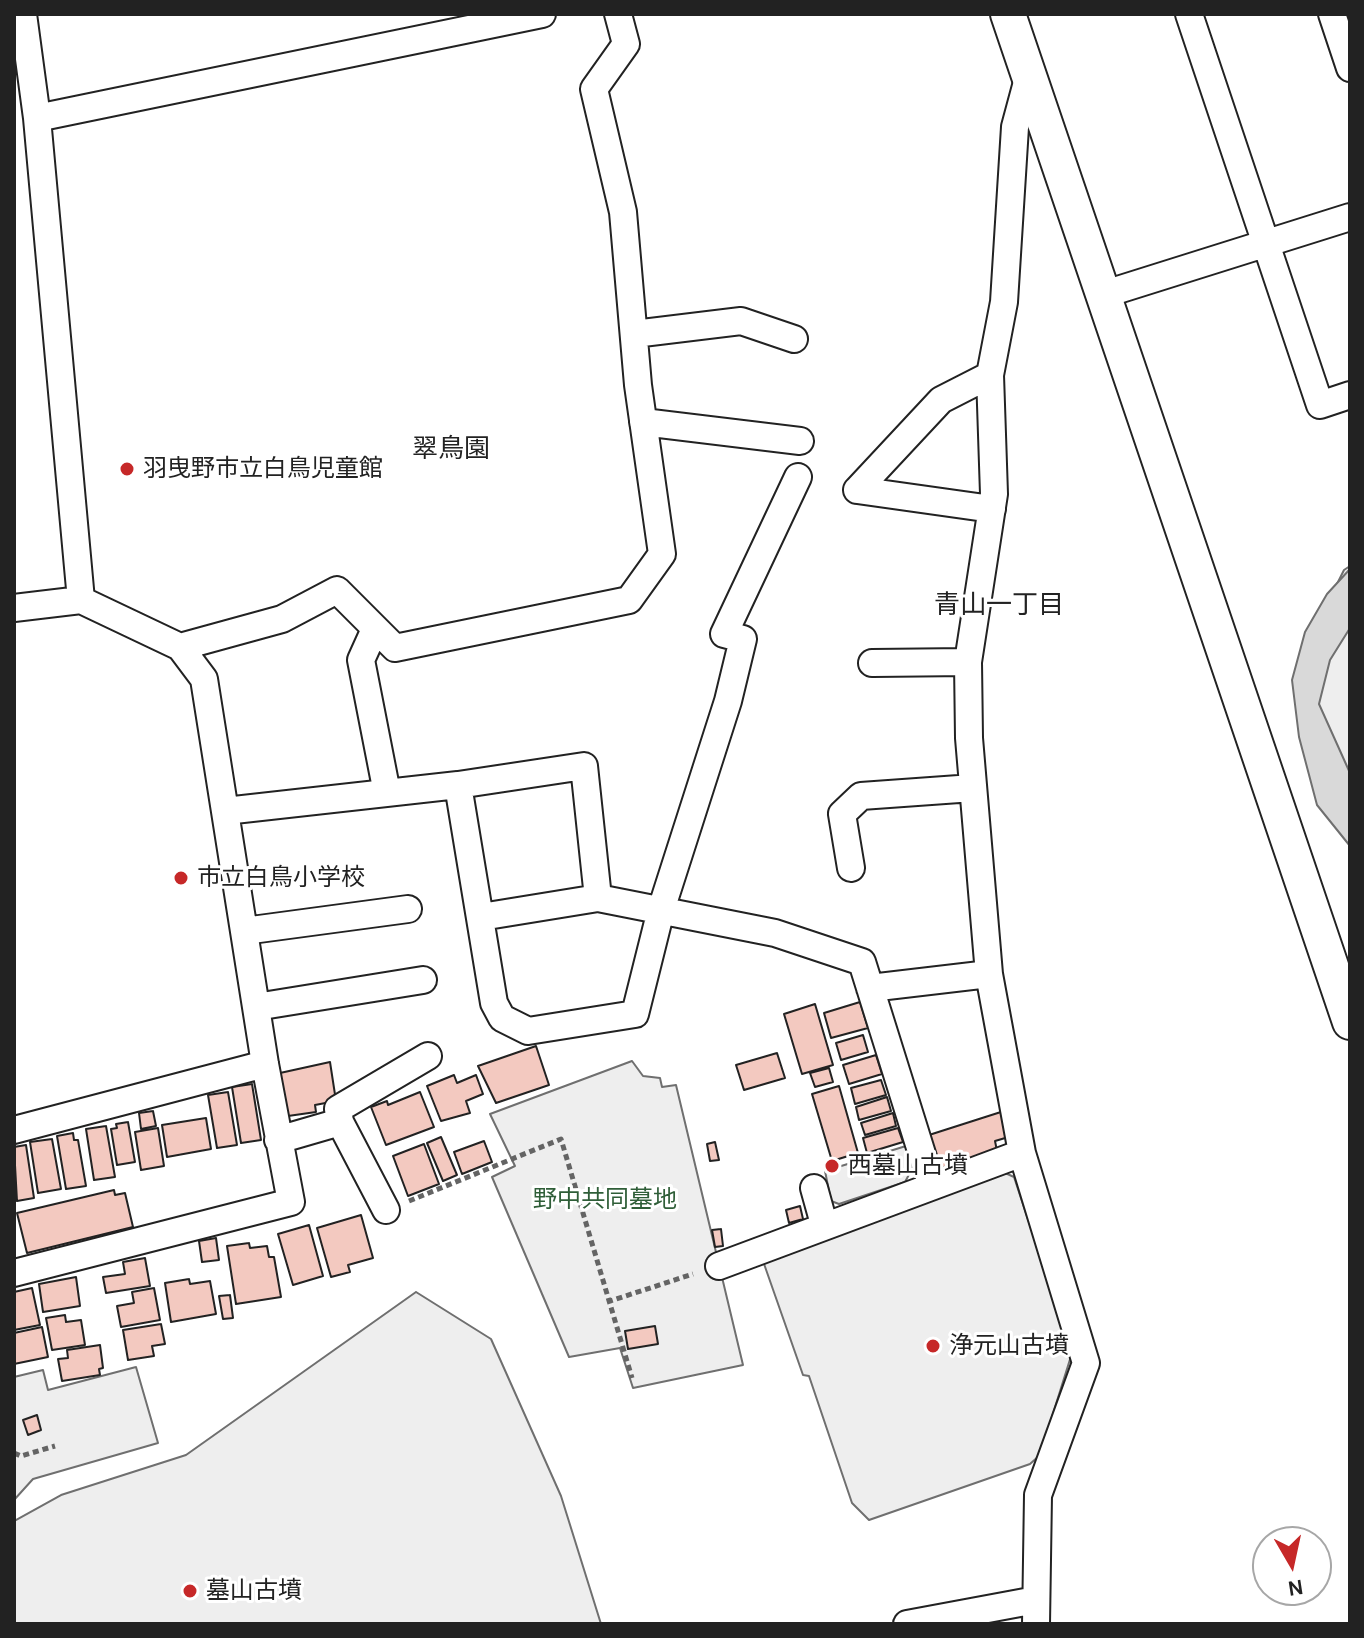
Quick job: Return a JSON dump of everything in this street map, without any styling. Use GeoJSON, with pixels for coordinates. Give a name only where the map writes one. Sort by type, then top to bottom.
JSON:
{"type":"FeatureCollection","features":[{"type":"Feature","properties":{"kind":"street"},"geometry":{"type":"LineString","coordinates":[[23,14],[37,118],[27,146],[81,600]]}},
{"type":"Feature","properties":{"kind":"street"},"geometry":{"type":"LineString","coordinates":[[37,118],[542,14]]}},
{"type":"Feature","properties":{"kind":"street"},"geometry":{"type":"LineString","coordinates":[[180,647],[282,619],[337,590],[395,648],[629,600],[662,554],[643,422],[623,212],[594,89],[626,44],[618,14]]}},
{"type":"Feature","properties":{"kind":"street"},"geometry":{"type":"LineString","coordinates":[[1008,14],[1350,1022]]}},
{"type":"Feature","properties":{"kind":"street"},"geometry":{"type":"LineString","coordinates":[[1189,14],[1320,405],[1350,395]]}},
{"type":"Feature","properties":{"kind":"street"},"geometry":{"type":"LineString","coordinates":[[1332,14],[1350,68]]}},
{"type":"Feature","properties":{"kind":"street"},"geometry":{"type":"LineString","coordinates":[[907,1624],[1036,1612],[1038,1495],[1086,1363],[1022,1153],[989,974],[973,788],[968,662],[992,509],[990,375],[1004,302],[1015,127],[1029,75]]}},
{"type":"Feature","properties":{"kind":"street"},"geometry":{"type":"LineString","coordinates":[[1105,294],[1350,217]]}},
{"type":"Feature","properties":{"kind":"street"},"geometry":{"type":"LineString","coordinates":[[634,334],[741,321],[794,339]]}},
{"type":"Feature","properties":{"kind":"street"},"geometry":{"type":"LineString","coordinates":[[990,375],[941,400],[857,490],[992,509]]}},
{"type":"Feature","properties":{"kind":"street"},"geometry":{"type":"LineString","coordinates":[[643,422],[800,441]]}},
{"type":"Feature","properties":{"kind":"street"},"geometry":{"type":"LineString","coordinates":[[458,785],[494,1003],[502,1018],[528,1031],[635,1014],[661,910],[728,701],[743,639],[724,634],[798,477]]}},
{"type":"Feature","properties":{"kind":"street"},"geometry":{"type":"LineString","coordinates":[[14,608],[81,600],[180,647],[204,679],[265,1064],[291,1202],[14,1273]]}},
{"type":"Feature","properties":{"kind":"street"},"geometry":{"type":"LineString","coordinates":[[375,629],[361,660],[387,793]]}},
{"type":"Feature","properties":{"kind":"street"},"geometry":{"type":"LineString","coordinates":[[872,663],[968,662]]}},
{"type":"Feature","properties":{"kind":"street"},"geometry":{"type":"LineString","coordinates":[[225,811],[458,785],[584,766],[598,898]]}},
{"type":"Feature","properties":{"kind":"street"},"geometry":{"type":"LineString","coordinates":[[851,868],[842,814],[861,796],[973,788]]}},
{"type":"Feature","properties":{"kind":"street"},"geometry":{"type":"LineString","coordinates":[[481,917],[598,898],[775,933],[862,962],[932,1186]]}},
{"type":"Feature","properties":{"kind":"street"},"geometry":{"type":"LineString","coordinates":[[244,931],[408,909]]}},
{"type":"Feature","properties":{"kind":"street"},"geometry":{"type":"LineString","coordinates":[[870,988],[989,974]]}},
{"type":"Feature","properties":{"kind":"street"},"geometry":{"type":"LineString","coordinates":[[256,1007],[423,980]]}},
{"type":"Feature","properties":{"kind":"street"},"geometry":{"type":"LineString","coordinates":[[386,1210],[340,1122],[338,1109],[428,1056]]}},
{"type":"Feature","properties":{"kind":"street"},"geometry":{"type":"LineString","coordinates":[[14,1130],[265,1064]]}},
{"type":"Feature","properties":{"kind":"street"},"geometry":{"type":"LineString","coordinates":[[278,1140],[340,1122]]}},
{"type":"Feature","properties":{"kind":"street"},"geometry":{"type":"LineString","coordinates":[[719,1266],[824,1224],[1022,1153]]}},
{"type":"Feature","properties":{"kind":"street"},"geometry":{"type":"LineString","coordinates":[[814,1188],[824,1224]]}},
{"type":"Feature","properties":{"kind":"path"},"geometry":{"type":"LineString","coordinates":[[386,1210],[561,1139],[632,1378]]}},
{"type":"Feature","properties":{"kind":"path"},"geometry":{"type":"LineString","coordinates":[[607,1302],[719,1266]]}},
{"type":"Feature","properties":{"kind":"path"},"geometry":{"type":"LineString","coordinates":[[14,1453],[21,1456],[55,1446]]}},
{"type":"Feature","properties":{"kind":"green space"},"geometry":{"type":"Polygon","coordinates":[[[1350,566],[1350,792],[1319,713],[1310,638],[1344,570],[1350,566]]]}},
{"type":"Feature","properties":{"kind":"green space","name":"野中共同墓地"},"geometry":{"type":"Polygon","coordinates":[[[632,1061],[643,1076],[660,1078],[662,1087],[676,1085],[743,1365],[633,1388],[620,1348],[569,1357],[492,1177],[515,1166],[490,1114],[632,1061]]]}},
{"type":"Feature","properties":{"kind":"green space"},"geometry":{"type":"Polygon","coordinates":[[[906,1146],[912,1169],[905,1182],[839,1204],[831,1201],[825,1171],[906,1146]]]}},
{"type":"Feature","properties":{"kind":"green space"},"geometry":{"type":"Polygon","coordinates":[[[1003,1172],[1014,1177],[1072,1353],[1040,1455],[1030,1464],[869,1520],[852,1503],[809,1376],[803,1375],[763,1261],[1003,1172]]]}},
{"type":"Feature","properties":{"kind":"green space"},"geometry":{"type":"Polygon","coordinates":[[[416,1292],[491,1339],[561,1496],[601,1624],[14,1624],[14,1521],[61,1495],[186,1455],[416,1292]]]}},
{"type":"Feature","properties":{"kind":"green space"},"geometry":{"type":"Polygon","coordinates":[[[136,1367],[158,1443],[33,1479],[14,1500],[14,1377],[43,1370],[48,1390],[136,1367]]]}},
{"type":"Feature","properties":{"kind":"shaded area"},"geometry":{"type":"Polygon","coordinates":[[[1350,569],[1350,628],[1330,660],[1319,704],[1350,773],[1350,846],[1317,805],[1299,737],[1292,680],[1305,632],[1327,594],[1350,569]]]}},
{"type":"Feature","properties":{"kind":"building"},"geometry":{"type":"Polygon","coordinates":[[[860,1002],[868,1028],[831,1038],[824,1013],[860,1002]]]}},
{"type":"Feature","properties":{"kind":"building"},"geometry":{"type":"Polygon","coordinates":[[[815,1004],[833,1065],[802,1074],[784,1014],[815,1004]]]}},
{"type":"Feature","properties":{"kind":"building"},"geometry":{"type":"Polygon","coordinates":[[[863,1035],[868,1052],[841,1060],[836,1043],[863,1035]]]}},
{"type":"Feature","properties":{"kind":"building"},"geometry":{"type":"Polygon","coordinates":[[[536,1046],[549,1085],[496,1103],[478,1066],[536,1046]]]}},
{"type":"Feature","properties":{"kind":"building"},"geometry":{"type":"Polygon","coordinates":[[[777,1053],[785,1078],[744,1090],[736,1065],[777,1053]]]}},
{"type":"Feature","properties":{"kind":"building"},"geometry":{"type":"Polygon","coordinates":[[[876,1055],[882,1074],[849,1084],[843,1065],[876,1055]]]}},
{"type":"Feature","properties":{"kind":"building"},"geometry":{"type":"Polygon","coordinates":[[[330,1062],[336,1101],[315,1105],[316,1112],[288,1116],[280,1073],[330,1062]]]}},
{"type":"Feature","properties":{"kind":"building"},"geometry":{"type":"Polygon","coordinates":[[[829,1068],[833,1082],[815,1087],[810,1073],[829,1068]]]}},
{"type":"Feature","properties":{"kind":"building"},"geometry":{"type":"Polygon","coordinates":[[[454,1075],[457,1083],[476,1075],[483,1094],[466,1101],[470,1113],[441,1121],[427,1086],[454,1075]]]}},
{"type":"Feature","properties":{"kind":"building"},"geometry":{"type":"Polygon","coordinates":[[[881,1080],[886,1095],[855,1104],[851,1088],[881,1080]]]}},
{"type":"Feature","properties":{"kind":"building"},"geometry":{"type":"Polygon","coordinates":[[[252,1084],[261,1140],[241,1143],[232,1087],[252,1084]]]}},
{"type":"Feature","properties":{"kind":"building"},"geometry":{"type":"Polygon","coordinates":[[[839,1086],[858,1153],[832,1161],[812,1094],[839,1086]]]}},
{"type":"Feature","properties":{"kind":"building"},"geometry":{"type":"Polygon","coordinates":[[[228,1092],[237,1145],[217,1148],[208,1095],[228,1092]]]}},
{"type":"Feature","properties":{"kind":"building"},"geometry":{"type":"Polygon","coordinates":[[[420,1092],[434,1127],[386,1145],[371,1107],[387,1101],[388,1105],[420,1092]]]}},
{"type":"Feature","properties":{"kind":"building"},"geometry":{"type":"Polygon","coordinates":[[[887,1097],[891,1111],[859,1120],[856,1107],[887,1097]]]}},
{"type":"Feature","properties":{"kind":"building"},"geometry":{"type":"Polygon","coordinates":[[[153,1111],[156,1126],[141,1129],[139,1113],[153,1111]]]}},
{"type":"Feature","properties":{"kind":"building"},"geometry":{"type":"Polygon","coordinates":[[[1004,1111],[1012,1136],[995,1141],[997,1151],[940,1169],[929,1135],[1004,1111]]]}},
{"type":"Feature","properties":{"kind":"building"},"geometry":{"type":"Polygon","coordinates":[[[893,1113],[896,1126],[865,1135],[861,1123],[893,1113]]]}},
{"type":"Feature","properties":{"kind":"building"},"geometry":{"type":"Polygon","coordinates":[[[206,1118],[211,1149],[167,1157],[162,1125],[206,1118]]]}},
{"type":"Feature","properties":{"kind":"building"},"geometry":{"type":"Polygon","coordinates":[[[128,1122],[135,1162],[117,1165],[111,1129],[117,1128],[116,1124],[128,1122]]]}},
{"type":"Feature","properties":{"kind":"building"},"geometry":{"type":"Polygon","coordinates":[[[106,1126],[115,1177],[94,1180],[86,1129],[106,1126]]]}},
{"type":"Feature","properties":{"kind":"building"},"geometry":{"type":"Polygon","coordinates":[[[158,1128],[164,1166],[141,1170],[135,1132],[158,1128]]]}},
{"type":"Feature","properties":{"kind":"building"},"geometry":{"type":"Polygon","coordinates":[[[898,1128],[903,1142],[867,1153],[863,1138],[898,1128]]]}},
{"type":"Feature","properties":{"kind":"building"},"geometry":{"type":"Polygon","coordinates":[[[73,1133],[74,1140],[78,1140],[86,1186],[66,1189],[57,1136],[73,1133]]]}},
{"type":"Feature","properties":{"kind":"building"},"geometry":{"type":"Polygon","coordinates":[[[441,1137],[457,1175],[443,1181],[427,1143],[441,1137]]]}},
{"type":"Feature","properties":{"kind":"building"},"geometry":{"type":"Polygon","coordinates":[[[52,1139],[61,1189],[38,1193],[30,1142],[52,1139]]]}},
{"type":"Feature","properties":{"kind":"building"},"geometry":{"type":"Polygon","coordinates":[[[484,1141],[492,1162],[462,1174],[454,1152],[484,1141]]]}},
{"type":"Feature","properties":{"kind":"building"},"geometry":{"type":"Polygon","coordinates":[[[715,1142],[719,1160],[710,1161],[707,1144],[715,1142]]]}},
{"type":"Feature","properties":{"kind":"building"},"geometry":{"type":"Polygon","coordinates":[[[424,1144],[439,1184],[408,1196],[393,1156],[424,1144]]]}},
{"type":"Feature","properties":{"kind":"building"},"geometry":{"type":"Polygon","coordinates":[[[26,1145],[34,1198],[17,1201],[14,1147],[26,1145]]]}},
{"type":"Feature","properties":{"kind":"building"},"geometry":{"type":"Polygon","coordinates":[[[114,1190],[115,1195],[125,1193],[133,1227],[27,1253],[17,1213],[114,1190]]]}},
{"type":"Feature","properties":{"kind":"building"},"geometry":{"type":"Polygon","coordinates":[[[800,1206],[803,1219],[789,1223],[786,1210],[800,1206]]]}},
{"type":"Feature","properties":{"kind":"building"},"geometry":{"type":"Polygon","coordinates":[[[361,1215],[373,1258],[348,1265],[350,1272],[331,1277],[317,1228],[361,1215]]]}},
{"type":"Feature","properties":{"kind":"building"},"geometry":{"type":"Polygon","coordinates":[[[309,1225],[323,1276],[293,1285],[278,1234],[309,1225]]]}},
{"type":"Feature","properties":{"kind":"building"},"geometry":{"type":"Polygon","coordinates":[[[721,1229],[723,1246],[715,1247],[712,1230],[721,1229]]]}},
{"type":"Feature","properties":{"kind":"building"},"geometry":{"type":"Polygon","coordinates":[[[216,1238],[219,1260],[202,1262],[199,1241],[216,1238]]]}},
{"type":"Feature","properties":{"kind":"building"},"geometry":{"type":"Polygon","coordinates":[[[249,1243],[250,1248],[267,1246],[269,1257],[274,1257],[281,1297],[236,1304],[227,1246],[249,1243]]]}},
{"type":"Feature","properties":{"kind":"building"},"geometry":{"type":"Polygon","coordinates":[[[145,1258],[150,1286],[106,1293],[103,1277],[125,1274],[123,1262],[145,1258]]]}},
{"type":"Feature","properties":{"kind":"building"},"geometry":{"type":"Polygon","coordinates":[[[76,1277],[80,1306],[43,1312],[39,1284],[76,1277]]]}},
{"type":"Feature","properties":{"kind":"building"},"geometry":{"type":"Polygon","coordinates":[[[189,1279],[190,1284],[210,1281],[216,1314],[171,1322],[165,1283],[189,1279]]]}},
{"type":"Feature","properties":{"kind":"building"},"geometry":{"type":"Polygon","coordinates":[[[32,1288],[40,1325],[14,1330],[14,1292],[32,1288]]]}},
{"type":"Feature","properties":{"kind":"building"},"geometry":{"type":"Polygon","coordinates":[[[154,1288],[160,1320],[121,1327],[117,1306],[134,1303],[132,1292],[154,1288]]]}},
{"type":"Feature","properties":{"kind":"building"},"geometry":{"type":"Polygon","coordinates":[[[230,1295],[233,1318],[223,1319],[219,1296],[230,1295]]]}},
{"type":"Feature","properties":{"kind":"building"},"geometry":{"type":"Polygon","coordinates":[[[65,1315],[66,1322],[81,1320],[85,1345],[52,1350],[46,1318],[65,1315]]]}},
{"type":"Feature","properties":{"kind":"building"},"geometry":{"type":"Polygon","coordinates":[[[161,1324],[165,1344],[152,1346],[154,1356],[128,1360],[123,1330],[161,1324]]]}},
{"type":"Feature","properties":{"kind":"building"},"geometry":{"type":"Polygon","coordinates":[[[655,1326],[658,1344],[628,1349],[625,1331],[655,1326]]]}},
{"type":"Feature","properties":{"kind":"building"},"geometry":{"type":"Polygon","coordinates":[[[42,1327],[48,1357],[14,1364],[14,1333],[42,1327]]]}},
{"type":"Feature","properties":{"kind":"building"},"geometry":{"type":"Polygon","coordinates":[[[100,1345],[103,1368],[99,1369],[100,1375],[62,1381],[58,1359],[68,1358],[67,1350],[100,1345]]]}},
{"type":"Feature","properties":{"kind":"building"},"geometry":{"type":"Polygon","coordinates":[[[37,1415],[41,1430],[28,1435],[23,1420],[37,1415]]]}},
{"type":"Feature","properties":{"kind":"place","name":"羽曳野市立白鳥児童館"},"geometry":{"type":"Point","coordinates":[127,469]}},
{"type":"Feature","properties":{"kind":"place","name":"市立白鳥小学校"},"geometry":{"type":"Point","coordinates":[181,878]}},
{"type":"Feature","properties":{"kind":"place","name":"西墓山古墳"},"geometry":{"type":"Point","coordinates":[832,1166]}},
{"type":"Feature","properties":{"kind":"place","name":"浄元山古墳"},"geometry":{"type":"Point","coordinates":[933,1346]}},
{"type":"Feature","properties":{"kind":"place","name":"墓山古墳"},"geometry":{"type":"Point","coordinates":[190,1591]}},
{"type":"Feature","properties":{"kind":"district","name":"翠鳥園"},"geometry":{"type":"Point","coordinates":[451,450]}},
{"type":"Feature","properties":{"kind":"district","name":"青山一丁目"},"geometry":{"type":"Point","coordinates":[999,606]}}]}
